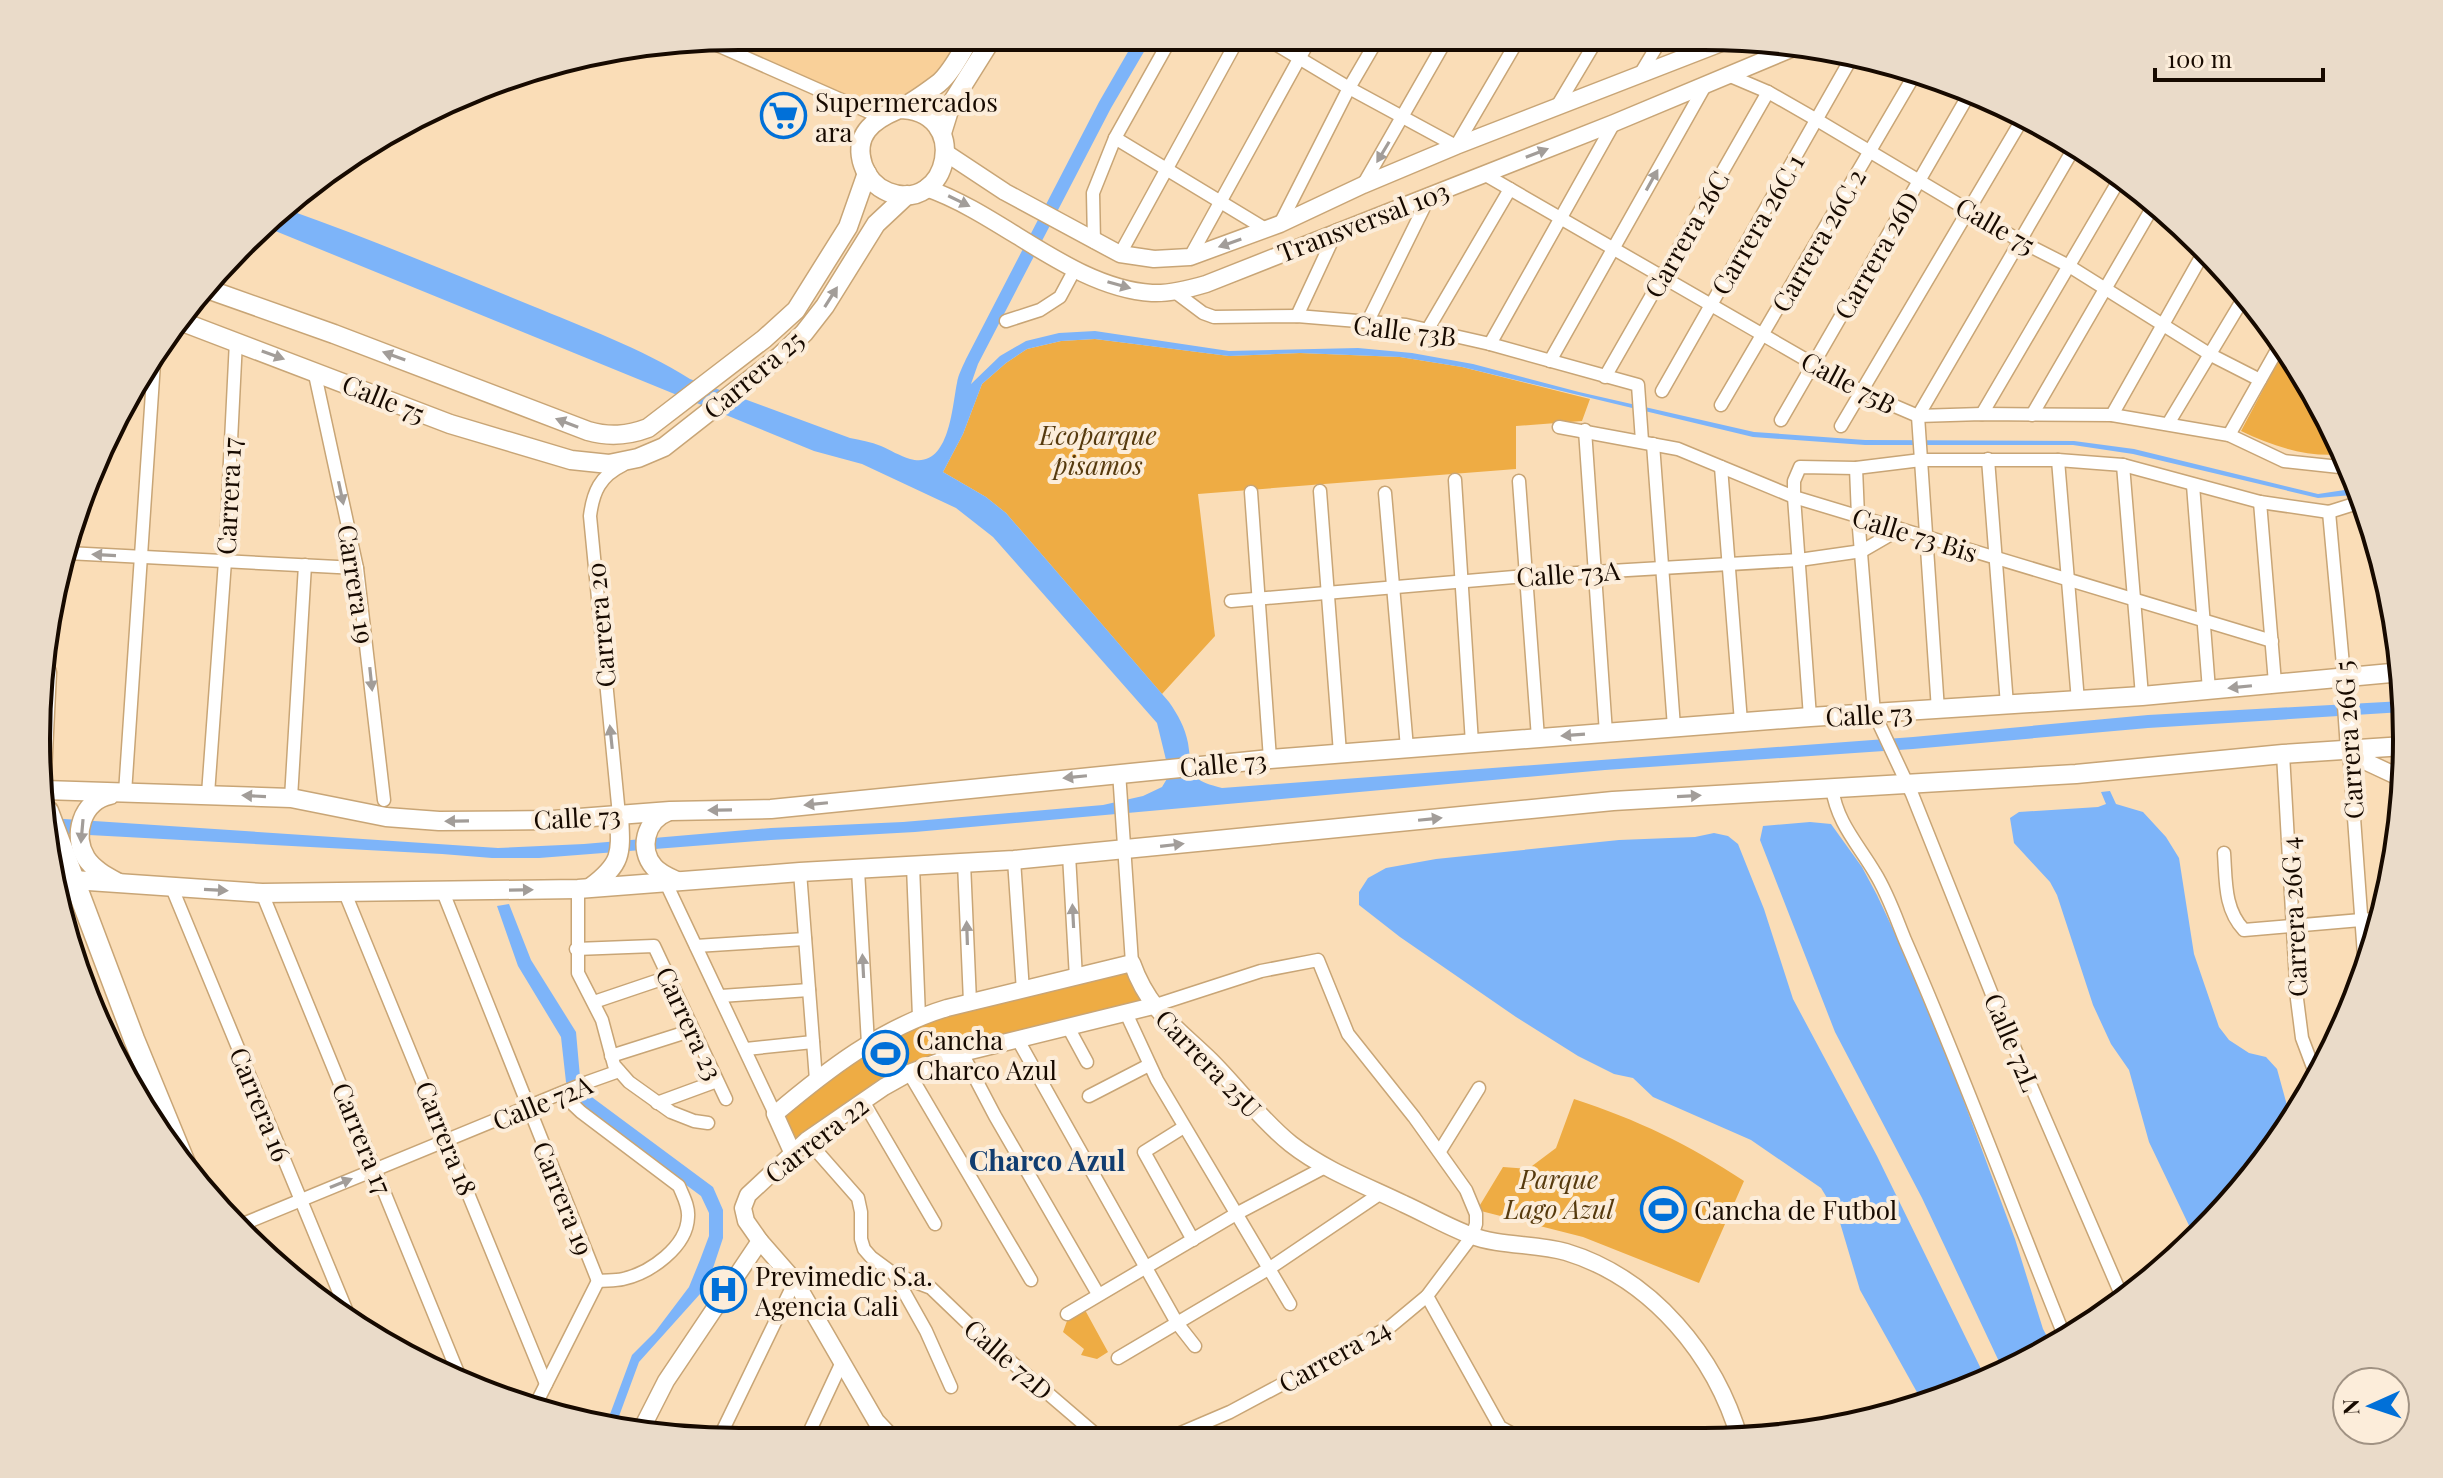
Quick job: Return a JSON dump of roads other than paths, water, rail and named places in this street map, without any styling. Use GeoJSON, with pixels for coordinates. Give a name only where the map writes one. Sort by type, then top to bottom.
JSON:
{"type":"FeatureCollection","features":[{"type":"Feature","properties":{"kind":"main road"},"geometry":{"type":"LineString","coordinates":[[880,117],[941,81],[962,50]]}},
{"type":"Feature","properties":{"kind":"main road"},"geometry":{"type":"LineString","coordinates":[[942,133],[951,104],[985,50]]}},
{"type":"Feature","properties":{"kind":"main road"},"geometry":{"type":"LineString","coordinates":[[898,109],[924,114],[942,133],[946,153],[940,173],[926,188]]}},
{"type":"Feature","properties":{"kind":"main road","name":"Carrera 25"},"geometry":{"type":"LineString","coordinates":[[603,435],[625,436],[648,428],[764,339],[796,310],[853,218],[867,173],[861,158],[862,141],[869,127],[880,117]]}},
{"type":"Feature","properties":{"kind":"main road"},"geometry":{"type":"LineString","coordinates":[[867,173],[884,190],[907,195]]}},
{"type":"Feature","properties":{"kind":"main road","name":"Carrera 25"},"geometry":{"type":"LineString","coordinates":[[591,463],[609,464],[638,458],[664,447],[780,356],[804,333],[825,306],[876,224],[907,195],[926,188]]}},
{"type":"Feature","properties":{"kind":"main road","name":"Calle 75"},"geometry":{"type":"LineString","coordinates":[[215,292],[603,435]]}},
{"type":"Feature","properties":{"kind":"main road","name":"Calle 75"},"geometry":{"type":"LineString","coordinates":[[189,324],[450,424],[571,460],[591,463]]}},
{"type":"Feature","properties":{"kind":"main road","name":"Calle 73"},"geometry":{"type":"LineString","coordinates":[[52,790],[291,798],[386,817],[439,821],[553,820],[619,824],[662,816],[1120,780],[1152,770],[1340,753],[1810,717],[1877,720],[1938,710],[2275,683],[2344,682],[2390,674]]}},
{"type":"Feature","properties":{"kind":"main road"},"geometry":{"type":"LineString","coordinates":[[67,876],[172,888],[345,893],[443,892],[858,870],[1069,855],[1124,844],[1613,801],[1832,788],[1903,775],[2076,774],[2283,754],[2348,743],[2393,745]]}},
{"type":"Feature","properties":{"kind":"main road"},"geometry":{"type":"LineString","coordinates":[[51,774],[80,791]]}},
{"type":"Feature","properties":{"kind":"main road"},"geometry":{"type":"LineString","coordinates":[[120,883],[99,870],[85,855],[80,830],[89,808],[105,796],[125,793]]}},
{"type":"Feature","properties":{"kind":"main road"},"geometry":{"type":"LineString","coordinates":[[662,816],[647,829],[647,854],[651,865],[668,879]]}},
{"type":"Feature","properties":{"kind":"main road"},"geometry":{"type":"LineString","coordinates":[[592,884],[617,861],[619,824]]}},
{"type":"Feature","properties":{"kind":"main road"},"geometry":{"type":"LineString","coordinates":[[59,850],[67,876],[171,1129]]}},
{"type":"Feature","properties":{"kind":"street"},"geometry":{"type":"LineString","coordinates":[[729,50],[880,117]]}},
{"type":"Feature","properties":{"kind":"street"},"geometry":{"type":"LineString","coordinates":[[1094,242],[1093,193],[1115,138],[1164,50]]}},
{"type":"Feature","properties":{"kind":"street"},"geometry":{"type":"LineString","coordinates":[[1120,254],[1232,50]]}},
{"type":"Feature","properties":{"kind":"street"},"geometry":{"type":"LineString","coordinates":[[1286,50],[1456,146],[1512,50]]}},
{"type":"Feature","properties":{"kind":"street"},"geometry":{"type":"LineString","coordinates":[[1190,257],[1304,50]]}},
{"type":"Feature","properties":{"kind":"street"},"geometry":{"type":"LineString","coordinates":[[1115,138],[1274,227],[1371,50]]}},
{"type":"Feature","properties":{"kind":"street"},"geometry":{"type":"LineString","coordinates":[[1363,185],[1440,50]]}},
{"type":"Feature","properties":{"kind":"street"},"geometry":{"type":"LineString","coordinates":[[1556,108],[1591,50]]}},
{"type":"Feature","properties":{"kind":"street"},"geometry":{"type":"LineString","coordinates":[[1639,76],[1655,50]]}},
{"type":"Feature","properties":{"kind":"street"},"geometry":{"type":"LineString","coordinates":[[1688,50],[1693,53]]}},
{"type":"Feature","properties":{"kind":"street","name":"Transversal 103"},"geometry":{"type":"LineString","coordinates":[[946,153],[1005,192],[1120,254],[1154,259],[1190,257],[1274,227],[1456,146],[1701,50]]}},
{"type":"Feature","properties":{"kind":"street","name":"Transversal 103"},"geometry":{"type":"LineString","coordinates":[[926,188],[991,218],[1075,269],[1121,287],[1152,293],[1175,292],[1206,284],[1614,123],[1778,54]]}},
{"type":"Feature","properties":{"kind":"street","name":"Carrera 26C 1"},"geometry":{"type":"LineString","coordinates":[[1662,391],[1847,65]]}},
{"type":"Feature","properties":{"kind":"street","name":"Calle 75"},"geometry":{"type":"LineString","coordinates":[[1728,75],[1768,92],[1817,120],[2020,241],[2069,266],[2211,355],[2260,380]]}},
{"type":"Feature","properties":{"kind":"street","name":"Carrera 26C 2"},"geometry":{"type":"LineString","coordinates":[[1721,405],[1910,82]]}},
{"type":"Feature","properties":{"kind":"street"},"geometry":{"type":"LineString","coordinates":[[1550,361],[1706,84]]}},
{"type":"Feature","properties":{"kind":"street","name":"Carrera 26C"},"geometry":{"type":"LineString","coordinates":[[1605,377],[1768,92]]}},
{"type":"Feature","properties":{"kind":"street","name":"Carrera 26D"},"geometry":{"type":"LineString","coordinates":[[1781,420],[1965,101]]}},
{"type":"Feature","properties":{"kind":"street"},"geometry":{"type":"LineString","coordinates":[[1490,344],[1614,123]]}},
{"type":"Feature","properties":{"kind":"street"},"geometry":{"type":"LineString","coordinates":[[1841,426],[2018,126]]}},
{"type":"Feature","properties":{"kind":"street"},"geometry":{"type":"LineString","coordinates":[[1938,710],[1918,423],[2070,155]]}},
{"type":"Feature","properties":{"kind":"street","name":"Calle 75B"},"geometry":{"type":"LineString","coordinates":[[1484,174],[1918,423],[1982,414],[2112,415],[2229,435],[2284,461],[2337,467]]}},
{"type":"Feature","properties":{"kind":"street"},"geometry":{"type":"LineString","coordinates":[[1982,414],[2115,186]]}},
{"type":"Feature","properties":{"kind":"street"},"geometry":{"type":"LineString","coordinates":[[1428,329],[1510,189]]}},
{"type":"Feature","properties":{"kind":"street"},"geometry":{"type":"LineString","coordinates":[[1368,321],[1430,195]]}},
{"type":"Feature","properties":{"kind":"street"},"geometry":{"type":"LineString","coordinates":[[1302,214],[1297,222],[1297,231],[1303,239],[1313,241]]}},
{"type":"Feature","properties":{"kind":"street"},"geometry":{"type":"LineString","coordinates":[[2032,415],[2149,214]]}},
{"type":"Feature","properties":{"kind":"street"},"geometry":{"type":"LineString","coordinates":[[1297,316],[1337,230]]}},
{"type":"Feature","properties":{"kind":"street"},"geometry":{"type":"LineString","coordinates":[[2112,415],[2199,261]]}},
{"type":"Feature","properties":{"kind":"street"},"geometry":{"type":"LineString","coordinates":[[1006,321],[1040,310],[1060,297],[1075,269]]}},
{"type":"Feature","properties":{"kind":"street","name":"Calle 73B"},"geometry":{"type":"LineString","coordinates":[[1175,292],[1203,313],[1214,317],[1297,316],[1428,329],[1638,385],[1648,442]]}},
{"type":"Feature","properties":{"kind":"street"},"geometry":{"type":"LineString","coordinates":[[2168,424],[2239,306]]}},
{"type":"Feature","properties":{"kind":"street","name":"Carrera 17"},"geometry":{"type":"LineString","coordinates":[[208,794],[225,561],[236,341]]}},
{"type":"Feature","properties":{"kind":"street"},"geometry":{"type":"LineString","coordinates":[[2229,435],[2276,355]]}},
{"type":"Feature","properties":{"kind":"street","name":"Carrera 19"},"geometry":{"type":"LineString","coordinates":[[314,370],[357,568],[384,800]]}},
{"type":"Feature","properties":{"kind":"street"},"geometry":{"type":"LineString","coordinates":[[125,793],[153,376]]}},
{"type":"Feature","properties":{"kind":"street","name":"Calle 73 Bis"},"geometry":{"type":"LineString","coordinates":[[1559,427],[1678,449],[1794,497],[2272,641]]}},
{"type":"Feature","properties":{"kind":"street"},"geometry":{"type":"LineString","coordinates":[[1585,430],[1606,733]]}},
{"type":"Feature","properties":{"kind":"street"},"geometry":{"type":"LineString","coordinates":[[1648,442],[1662,568],[1674,727]]}},
{"type":"Feature","properties":{"kind":"street","name":"Carrera 20"},"geometry":{"type":"LineString","coordinates":[[619,824],[590,516],[592,498],[600,482],[613,470],[638,458]]}},
{"type":"Feature","properties":{"kind":"street"},"geometry":{"type":"LineString","coordinates":[[1810,717],[1794,497],[1794,481],[1800,467],[1856,468],[1921,458],[2058,460],[2123,465],[2260,502],[2329,512],[2351,505]]}},
{"type":"Feature","properties":{"kind":"street"},"geometry":{"type":"LineString","coordinates":[[1988,459],[2007,705]]}},
{"type":"Feature","properties":{"kind":"street"},"geometry":{"type":"LineString","coordinates":[[2058,460],[2078,701]]}},
{"type":"Feature","properties":{"kind":"street"},"geometry":{"type":"LineString","coordinates":[[2123,465],[2142,696]]}},
{"type":"Feature","properties":{"kind":"street"},"geometry":{"type":"LineString","coordinates":[[1721,467],[1741,722]]}},
{"type":"Feature","properties":{"kind":"street"},"geometry":{"type":"LineString","coordinates":[[1856,468],[1877,720]]}},
{"type":"Feature","properties":{"kind":"street"},"geometry":{"type":"LineString","coordinates":[[1455,480],[1472,743]]}},
{"type":"Feature","properties":{"kind":"street"},"geometry":{"type":"LineString","coordinates":[[1519,481],[1538,738]]}},
{"type":"Feature","properties":{"kind":"street"},"geometry":{"type":"LineString","coordinates":[[2193,485],[2209,690]]}},
{"type":"Feature","properties":{"kind":"street"},"geometry":{"type":"LineString","coordinates":[[1320,491],[1340,753]]}},
{"type":"Feature","properties":{"kind":"street"},"geometry":{"type":"LineString","coordinates":[[1251,492],[1270,759]]}},
{"type":"Feature","properties":{"kind":"street"},"geometry":{"type":"LineString","coordinates":[[1385,493],[1407,748]]}},
{"type":"Feature","properties":{"kind":"street"},"geometry":{"type":"LineString","coordinates":[[2260,502],[2275,683]]}},
{"type":"Feature","properties":{"kind":"street","name":"Carrera 26G 5"},"geometry":{"type":"LineString","coordinates":[[2329,512],[2363,940]]}},
{"type":"Feature","properties":{"kind":"street","name":"Calle 73A"},"geometry":{"type":"LineString","coordinates":[[1231,601],[1595,571],[1799,560],[1862,551],[1900,529]]}},
{"type":"Feature","properties":{"kind":"street"},"geometry":{"type":"LineString","coordinates":[[75,553],[357,568]]}},
{"type":"Feature","properties":{"kind":"street"},"geometry":{"type":"LineString","coordinates":[[291,798],[305,565]]}},
{"type":"Feature","properties":{"kind":"street","name":"Calle 72L"},"geometry":{"type":"LineString","coordinates":[[1877,720],[1903,775],[1999,1012],[2119,1289]]}},
{"type":"Feature","properties":{"kind":"street"},"geometry":{"type":"LineString","coordinates":[[2348,743],[2358,758],[2392,774]]}},
{"type":"Feature","properties":{"kind":"street","name":"Carrera 26G 4"},"geometry":{"type":"LineString","coordinates":[[2283,754],[2297,999],[2302,1038],[2312,1064]]}},
{"type":"Feature","properties":{"kind":"street","name":"Carrera 25U"},"geometry":{"type":"LineString","coordinates":[[1120,780],[1132,963],[1143,991],[1153,1006],[1212,1062],[1273,1128],[1295,1147],[1327,1166],[1472,1236],[1563,1251],[1604,1266],[1630,1282],[1658,1306],[1700,1351],[1736,1427]]}},
{"type":"Feature","properties":{"kind":"street"},"geometry":{"type":"LineString","coordinates":[[1832,788],[1840,819],[1877,875],[1922,978],[1988,1137],[2061,1328]]}},
{"type":"Feature","properties":{"kind":"street"},"geometry":{"type":"LineString","coordinates":[[2224,853],[2229,905],[2235,921],[2244,930],[2369,919]]}},
{"type":"Feature","properties":{"kind":"street"},"geometry":{"type":"LineString","coordinates":[[1069,855],[1076,978]]}},
{"type":"Feature","properties":{"kind":"street"},"geometry":{"type":"LineString","coordinates":[[1014,860],[1023,991]]}},
{"type":"Feature","properties":{"kind":"street"},"geometry":{"type":"LineString","coordinates":[[964,863],[970,1002]]}},
{"type":"Feature","properties":{"kind":"street"},"geometry":{"type":"LineString","coordinates":[[913,866],[919,1017]]}},
{"type":"Feature","properties":{"kind":"street"},"geometry":{"type":"LineString","coordinates":[[858,870],[868,1044]]}},
{"type":"Feature","properties":{"kind":"street"},"geometry":{"type":"LineString","coordinates":[[800,872],[816,1080]]}},
{"type":"Feature","properties":{"kind":"street"},"geometry":{"type":"LineString","coordinates":[[668,879],[793,1154]]}},
{"type":"Feature","properties":{"kind":"street"},"geometry":{"type":"LineString","coordinates":[[592,884],[576,949],[578,973],[602,1020],[611,1056],[619,1071],[657,1103],[682,1117],[708,1123]]}},
{"type":"Feature","properties":{"kind":"street","name":"Carrera 16"},"geometry":{"type":"LineString","coordinates":[[172,888],[343,1303]]}},
{"type":"Feature","properties":{"kind":"street","name":"Carrera 19"},"geometry":{"type":"LineString","coordinates":[[443,892],[598,1281]]}},
{"type":"Feature","properties":{"kind":"street","name":"Carrera 17"},"geometry":{"type":"LineString","coordinates":[[262,893],[456,1367]]}},
{"type":"Feature","properties":{"kind":"street","name":"Carrera 18"},"geometry":{"type":"LineString","coordinates":[[345,893],[546,1384]]}},
{"type":"Feature","properties":{"kind":"street"},"geometry":{"type":"LineString","coordinates":[[696,946],[805,939]]}},
{"type":"Feature","properties":{"kind":"street","name":"Carrera 23"},"geometry":{"type":"LineString","coordinates":[[576,949],[654,946],[726,1099]]}},
{"type":"Feature","properties":{"kind":"street"},"geometry":{"type":"LineString","coordinates":[[1153,1006],[1261,971],[1318,960],[1348,1034],[1440,1151],[1466,1190],[1476,1214],[1472,1236]]}},
{"type":"Feature","properties":{"kind":"street","name":"Carrera 22"},"geometry":{"type":"LineString","coordinates":[[775,1114],[816,1080],[868,1044],[919,1017],[1132,963]]}},
{"type":"Feature","properties":{"kind":"street"},"geometry":{"type":"LineString","coordinates":[[594,1002],[668,977]]}},
{"type":"Feature","properties":{"kind":"street"},"geometry":{"type":"LineString","coordinates":[[721,996],[809,990]]}},
{"type":"Feature","properties":{"kind":"street","name":"Carrera 22"},"geometry":{"type":"LineString","coordinates":[[760,1241],[744,1215],[744,1202],[752,1190],[807,1140],[909,1073],[962,1053],[1153,1006]]}},
{"type":"Feature","properties":{"kind":"street","name":"Carrera 25U"},"geometry":{"type":"LineString","coordinates":[[1126,1013],[1149,1065],[1290,1304]]}},
{"type":"Feature","properties":{"kind":"street"},"geometry":{"type":"LineString","coordinates":[[1068,1027],[1087,1062]]}},
{"type":"Feature","properties":{"kind":"street"},"geometry":{"type":"LineString","coordinates":[[611,1056],[693,1030]]}},
{"type":"Feature","properties":{"kind":"street"},"geometry":{"type":"LineString","coordinates":[[1018,1040],[1177,1323],[1195,1346]]}},
{"type":"Feature","properties":{"kind":"street"},"geometry":{"type":"LineString","coordinates":[[746,1049],[813,1042]]}},
{"type":"Feature","properties":{"kind":"street"},"geometry":{"type":"LineString","coordinates":[[962,1053],[1098,1294]]}},
{"type":"Feature","properties":{"kind":"street"},"geometry":{"type":"LineString","coordinates":[[1089,1096],[1149,1065]]}},
{"type":"Feature","properties":{"kind":"street","name":"Calle 72A"},"geometry":{"type":"LineString","coordinates":[[248,1222],[619,1071]]}},
{"type":"Feature","properties":{"kind":"street"},"geometry":{"type":"LineString","coordinates":[[909,1073],[1031,1280]]}},
{"type":"Feature","properties":{"kind":"street"},"geometry":{"type":"LineString","coordinates":[[657,1103],[717,1081]]}},
{"type":"Feature","properties":{"kind":"street"},"geometry":{"type":"LineString","coordinates":[[1440,1151],[1479,1088]]}},
{"type":"Feature","properties":{"kind":"street"},"geometry":{"type":"LineString","coordinates":[[539,1398],[598,1281],[624,1279],[654,1266],[674,1247],[684,1232],[688,1217],[679,1186],[581,1112],[564,1093]]}},
{"type":"Feature","properties":{"kind":"street"},"geometry":{"type":"LineString","coordinates":[[863,1101],[935,1224]]}},
{"type":"Feature","properties":{"kind":"street"},"geometry":{"type":"LineString","coordinates":[[1184,1127],[1144,1152],[1193,1240]]}},
{"type":"Feature","properties":{"kind":"street","name":"Calle 72D"},"geometry":{"type":"LineString","coordinates":[[807,1140],[858,1198],[864,1249],[894,1274],[931,1288],[981,1336],[1088,1428]]}},
{"type":"Feature","properties":{"kind":"street"},"geometry":{"type":"LineString","coordinates":[[1067,1314],[1236,1214],[1327,1166]]}},
{"type":"Feature","properties":{"kind":"street"},"geometry":{"type":"LineString","coordinates":[[1118,1358],[1270,1268],[1381,1193]]}},
{"type":"Feature","properties":{"kind":"street","name":"Carrera 24"},"geometry":{"type":"LineString","coordinates":[[1192,1428],[1230,1412],[1391,1326],[1427,1296],[1472,1236]]}},
{"type":"Feature","properties":{"kind":"street"},"geometry":{"type":"LineString","coordinates":[[645,1421],[666,1381],[760,1241],[795,1281],[883,1428]]}},
{"type":"Feature","properties":{"kind":"street"},"geometry":{"type":"LineString","coordinates":[[894,1274],[926,1331],[951,1387]]}},
{"type":"Feature","properties":{"kind":"street"},"geometry":{"type":"LineString","coordinates":[[724,1428],[795,1281]]}},
{"type":"Feature","properties":{"kind":"street"},"geometry":{"type":"LineString","coordinates":[[1427,1296],[1502,1428]]}},
{"type":"Feature","properties":{"kind":"street"},"geometry":{"type":"LineString","coordinates":[[811,1428],[842,1362]]}},
{"type":"Feature","properties":{"kind":"water"},"geometry":{"type":"Polygon","coordinates":[[[1129,50],[1145,50],[1111,108],[978,364],[971,384],[1000,356],[1026,341],[1059,333],[1095,331],[1229,351],[1358,348],[1412,353],[1473,364],[1754,432],[1865,440],[2074,441],[2134,449],[2318,494],[2346,490],[2348,495],[2318,498],[2133,454],[2073,445],[1865,445],[1753,437],[1462,367],[1400,357],[1300,353],[1229,356],[1095,339],[1061,341],[1027,349],[982,384],[963,434],[943,472],[986,497],[1006,513],[1169,702],[1185,732],[1194,774],[1203,782],[1222,788],[1913,737],[2148,715],[2392,702],[2392,713],[2148,728],[1913,749],[1605,770],[915,832],[539,858],[492,858],[57,833],[55,818],[498,848],[771,828],[903,822],[1103,805],[1143,796],[1162,787],[1168,777],[1168,768],[1157,723],[993,537],[956,508],[862,464],[814,451],[275,231],[295,212],[591,330],[652,357],[690,379],[906,458],[923,460],[934,455],[947,434],[958,377],[966,359],[1129,50]]]}},
{"type":"Feature","properties":{"kind":"water"},"geometry":{"type":"Polygon","coordinates":[[[2110,791],[2116,804],[2143,812],[2166,837],[2179,858],[2194,954],[2219,1027],[2229,1040],[2249,1053],[2266,1057],[2277,1069],[2287,1106],[2251,1158],[2190,1227],[2149,1142],[2129,1070],[2111,1044],[2093,1005],[2057,895],[2050,882],[2014,843],[2010,818],[2019,812],[2098,807],[2106,804],[2101,792],[2110,791]]]}},
{"type":"Feature","properties":{"kind":"water"},"geometry":{"type":"Polygon","coordinates":[[[1810,822],[1831,824],[1862,867],[1928,1004],[2015,1239],[2047,1336],[1999,1362],[1922,1198],[1835,1032],[1760,840],[1763,826],[1810,822]]]}},
{"type":"Feature","properties":{"kind":"water"},"geometry":{"type":"Polygon","coordinates":[[[1714,833],[1728,836],[1738,844],[1764,909],[1793,999],[1877,1156],[1981,1370],[1918,1393],[1860,1290],[1838,1216],[1821,1188],[1751,1140],[1653,1097],[1633,1078],[1614,1074],[1578,1056],[1516,1017],[1359,905],[1359,892],[1368,878],[1386,868],[1436,859],[1619,840],[1695,837],[1714,833]]]}},
{"type":"Feature","properties":{"kind":"water"},"geometry":{"type":"Polygon","coordinates":[[[509,904],[531,960],[576,1032],[580,1077],[589,1095],[713,1187],[723,1210],[723,1238],[700,1294],[639,1362],[619,1417],[609,1416],[632,1355],[655,1332],[689,1287],[709,1236],[709,1213],[701,1196],[577,1104],[566,1082],[561,1037],[518,966],[497,906],[509,904]]]}},
{"type":"Feature","properties":{"kind":"place","name":"Supermercados ara"},"geometry":{"type":"Point","coordinates":[784,116]}},
{"type":"Feature","properties":{"kind":"place","name":"Cancha Charco Azul"},"geometry":{"type":"Point","coordinates":[885,1054]}},
{"type":"Feature","properties":{"kind":"place","name":"Cancha de Futbol"},"geometry":{"type":"Point","coordinates":[1663,1209]}},
{"type":"Feature","properties":{"kind":"place","name":"Previmedic S.a. Agencia Cali"},"geometry":{"type":"Point","coordinates":[724,1290]}},
{"type":"Feature","properties":{"kind":"district","name":"Charco Azul"},"geometry":{"type":"Point","coordinates":[1047,1159]}},
{"type":"Feature","properties":{"kind":"park label","name":"Ecoparque pisamos"},"geometry":{"type":"Point","coordinates":[1098,449]}},
{"type":"Feature","properties":{"kind":"park label","name":"Parque Lago Azul"},"geometry":{"type":"Point","coordinates":[1559,1193]}}]}
